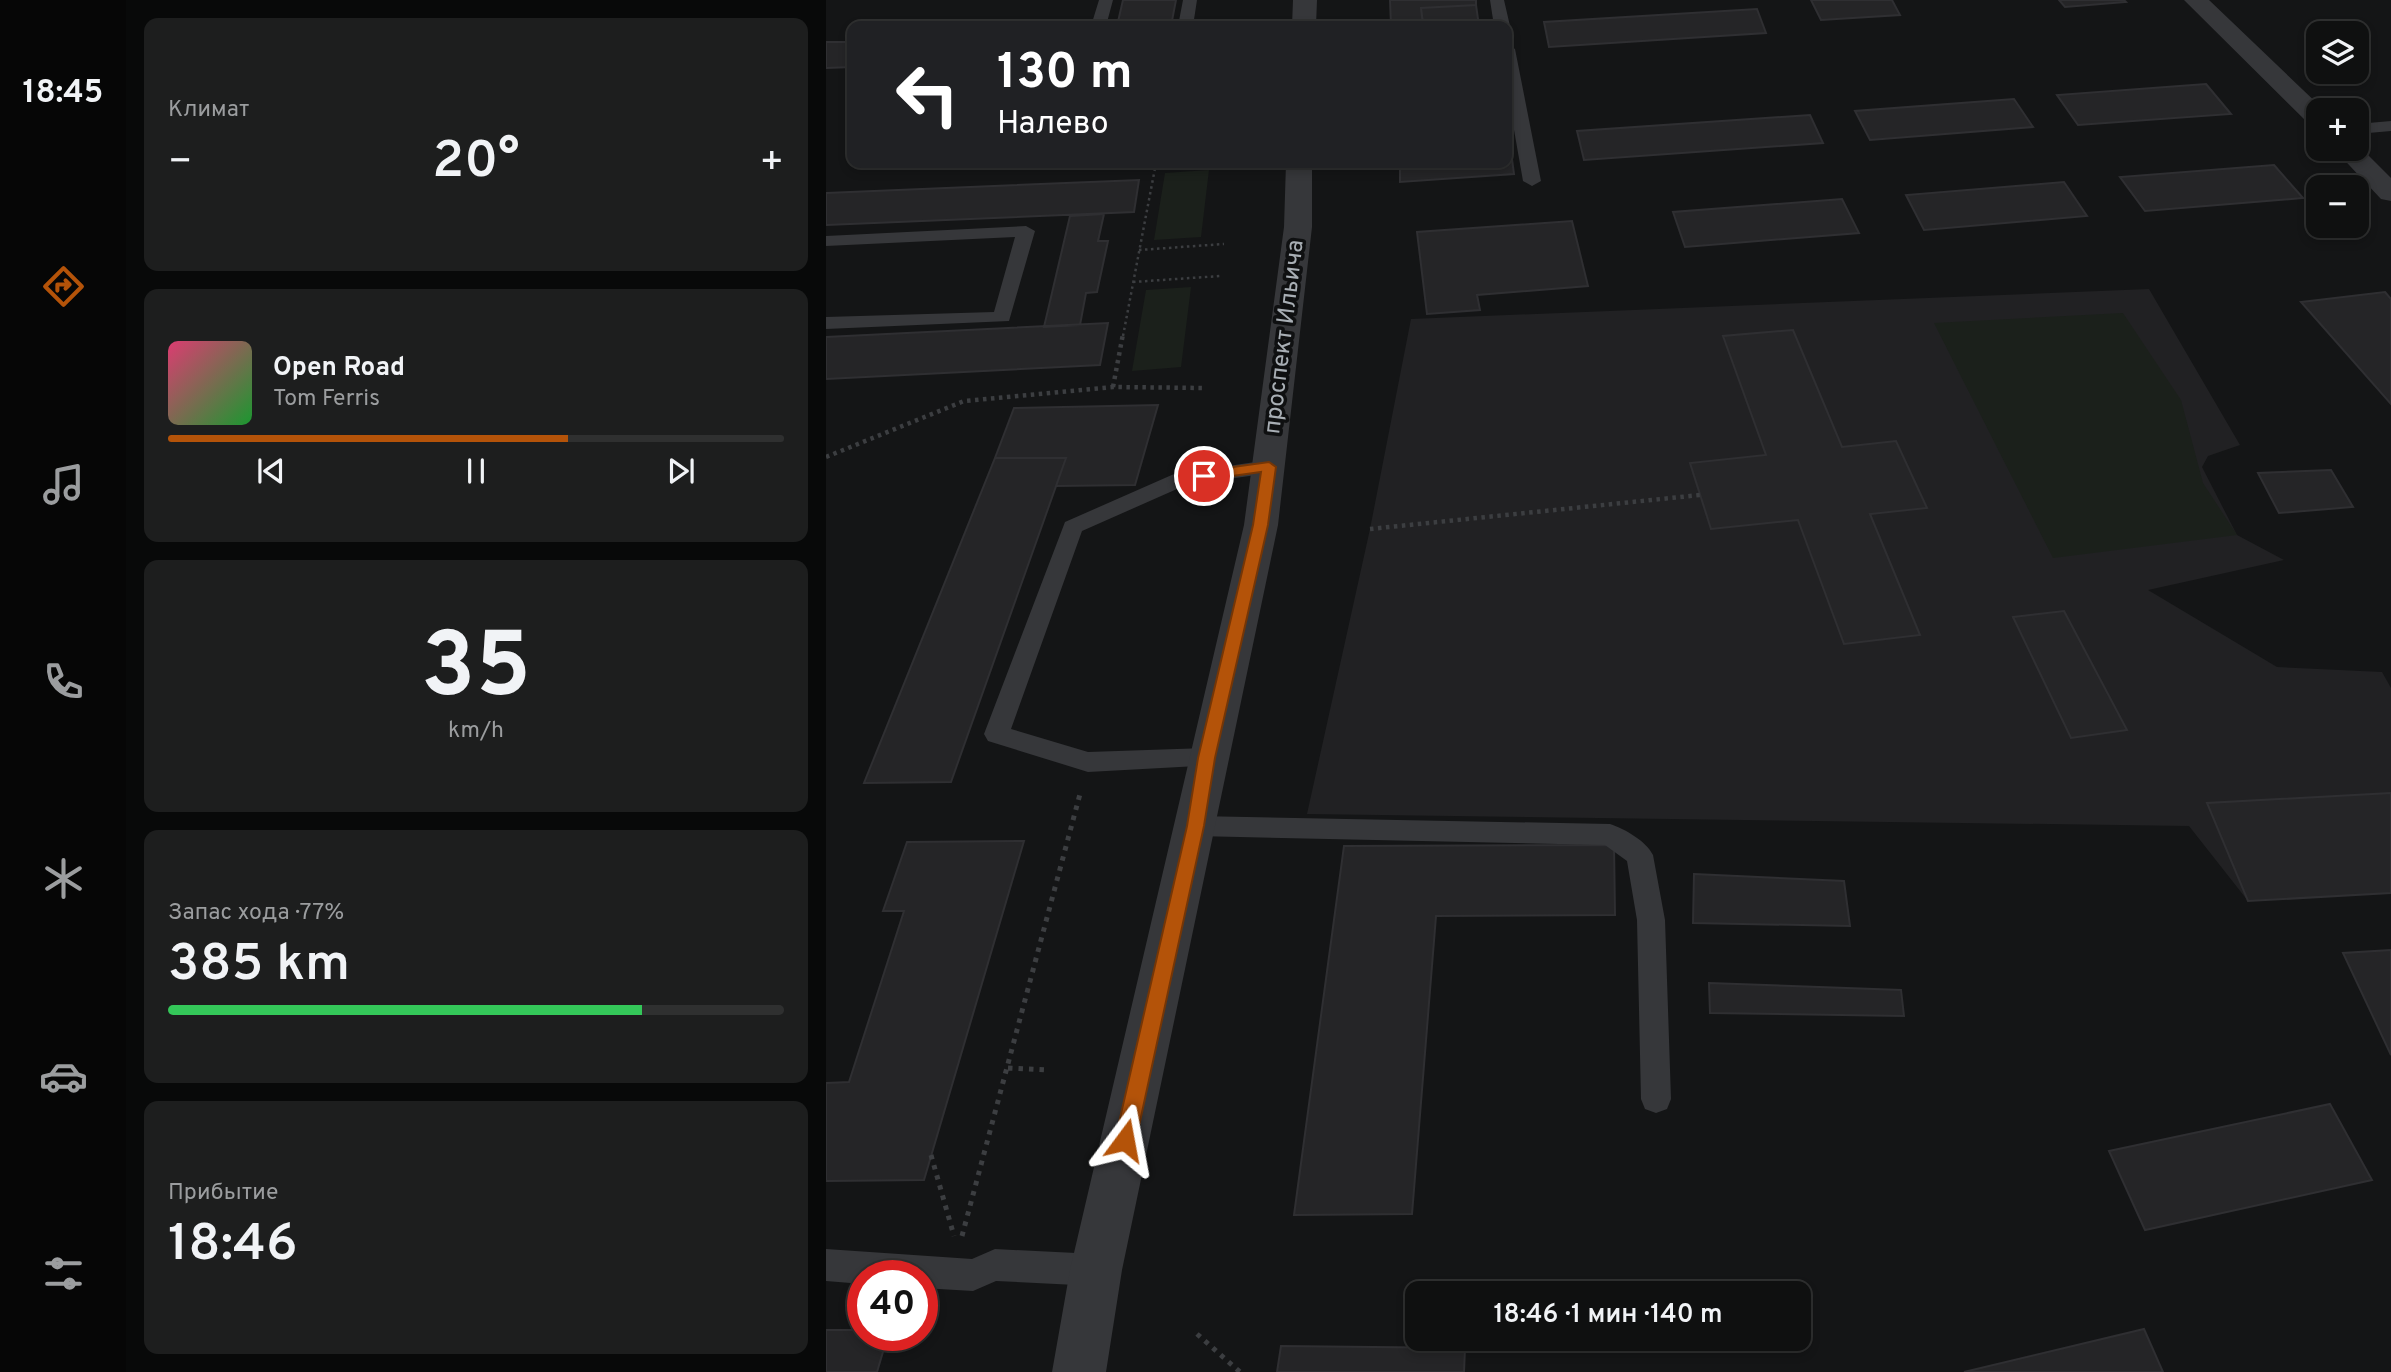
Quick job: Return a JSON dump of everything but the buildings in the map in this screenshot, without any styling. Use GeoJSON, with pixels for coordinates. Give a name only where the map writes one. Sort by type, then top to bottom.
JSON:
{"type":"FeatureCollection","features":[{"type":"Feature","properties":{"kind":"street"},"geometry":{"type":"LineString","coordinates":[[1304,21],[1305,0]]}},
{"type":"Feature","properties":{"kind":"street"},"geometry":{"type":"LineString","coordinates":[[2196,0],[2306,107]]}},
{"type":"Feature","properties":{"kind":"street"},"geometry":{"type":"LineString","coordinates":[[2359,161],[2391,193]]}},
{"type":"Feature","properties":{"kind":"street","name":"проспект Ильича"},"geometry":{"type":"LineString","coordinates":[[1079,1372],[1096,1270],[1196,826],[1207,758],[1261,525],[1298,227],[1299,168]]}},
{"type":"Feature","properties":{"kind":"lane"},"geometry":{"type":"LineString","coordinates":[[1100,21],[1106,0]]}},
{"type":"Feature","properties":{"kind":"lane"},"geometry":{"type":"LineString","coordinates":[[1187,21],[1190,0]]}},
{"type":"Feature","properties":{"kind":"lane"},"geometry":{"type":"LineString","coordinates":[[1497,0],[1501,21]]}},
{"type":"Feature","properties":{"kind":"lane"},"geometry":{"type":"LineString","coordinates":[[1512,75],[1532,181]]}},
{"type":"Feature","properties":{"kind":"lane"},"geometry":{"type":"LineString","coordinates":[[2369,128],[2391,126]]}},
{"type":"Feature","properties":{"kind":"lane"},"geometry":{"type":"LineString","coordinates":[[826,241],[1026,230],[1002,317],[826,323]]}},
{"type":"Feature","properties":{"kind":"lane"},"geometry":{"type":"LineString","coordinates":[[1207,758],[1088,762],[996,734],[1073,527],[1182,479],[1269,467]]}},
{"type":"Feature","properties":{"kind":"lane"},"geometry":{"type":"LineString","coordinates":[[1196,826],[1610,835],[1640,855],[1651,920],[1656,1099]]}},
{"type":"Feature","properties":{"kind":"lane"},"geometry":{"type":"LineString","coordinates":[[826,1265],[972,1275],[995,1265],[1096,1270]]}},
{"type":"Feature","properties":{"kind":"path"},"geometry":{"type":"LineString","coordinates":[[1113,387],[1155,168]]}},
{"type":"Feature","properties":{"kind":"path"},"geometry":{"type":"LineString","coordinates":[[1139,250],[1224,244]]}},
{"type":"Feature","properties":{"kind":"path"},"geometry":{"type":"LineString","coordinates":[[1133,282],[1220,276]]}},
{"type":"Feature","properties":{"kind":"path"},"geometry":{"type":"LineString","coordinates":[[826,457],[964,401],[1113,387],[1205,388]]}},
{"type":"Feature","properties":{"kind":"path"},"geometry":{"type":"LineString","coordinates":[[1370,529],[1700,495]]}},
{"type":"Feature","properties":{"kind":"path"},"geometry":{"type":"LineString","coordinates":[[931,1155],[958,1250],[1088,762]]}},
{"type":"Feature","properties":{"kind":"path"},"geometry":{"type":"LineString","coordinates":[[1007,1068],[1046,1070]]}},
{"type":"Feature","properties":{"kind":"path"},"geometry":{"type":"LineString","coordinates":[[1197,1334],[1240,1372]]}},
{"type":"Feature","properties":{"kind":"shaded area"},"geometry":{"type":"Polygon","coordinates":[[[1209,170],[1201,237],[1154,240],[1165,173],[1209,170]]]}},
{"type":"Feature","properties":{"kind":"shaded area"},"geometry":{"type":"Polygon","coordinates":[[[1191,287],[1181,367],[1132,371],[1146,290],[1191,287]]]}},
{"type":"Feature","properties":{"kind":"shaded area"},"geometry":{"type":"Polygon","coordinates":[[[2149,289],[2240,445],[2208,456],[2202,467],[2237,535],[2284,560],[2148,590],[2277,667],[2382,672],[2391,688],[2391,893],[2248,901],[2189,826],[1307,814],[1370,529],[1411,319],[2149,289]]]}},
{"type":"Feature","properties":{"kind":"shaded area"},"geometry":{"type":"Polygon","coordinates":[[[2123,313],[2181,400],[2203,483],[2237,535],[2053,558],[1934,323],[2123,313]]]}},
{"type":"Feature","properties":{"kind":"route"},"geometry":{"type":"LineString","coordinates":[[1125,1140],[1196,826],[1207,758],[1261,525],[1269,467],[1204,476]]}}]}
